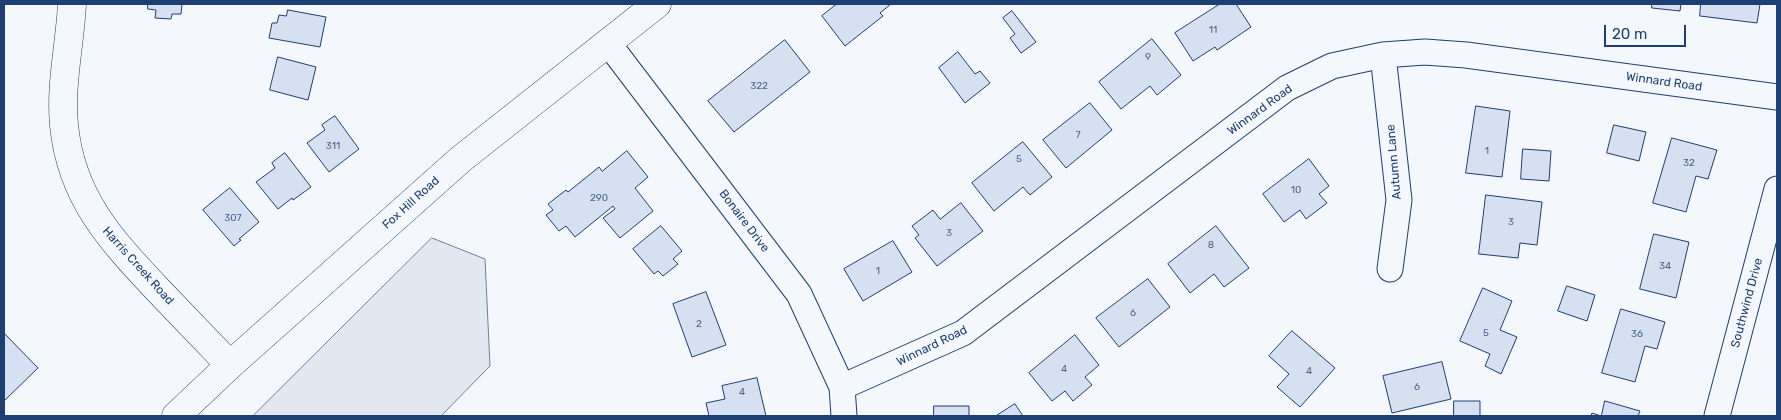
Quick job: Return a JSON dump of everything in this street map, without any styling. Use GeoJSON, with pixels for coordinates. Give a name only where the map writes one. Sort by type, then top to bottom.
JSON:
{"type":"FeatureCollection","features":[{"type":"Feature","properties":{"kind":"main road","name":"Harris Creek Road"},"geometry":{"type":"LineString","coordinates":[[72,4],[64,99],[64,124],[66,141],[74,172],[99,222],[118,248],[230,365]]}},
{"type":"Feature","properties":{"kind":"main road","name":"Fox Hill Road"},"geometry":{"type":"LineString","coordinates":[[176,416],[230,365],[461,159],[657,4]]}},
{"type":"Feature","properties":{"kind":"street","name":"Bonaire Drive"},"geometry":{"type":"LineString","coordinates":[[608,43],[800,294],[842,387],[844,416]]}},
{"type":"Feature","properties":{"kind":"street","name":"Winnard Road"},"geometry":{"type":"LineString","coordinates":[[842,387],[963,333],[1287,88],[1332,66],[1384,55],[1425,52],[1466,55],[1777,97]]}},
{"type":"Feature","properties":{"kind":"street","name":"Autumn Lane"},"geometry":{"type":"LineString","coordinates":[[1384,55],[1399,200],[1390,269]]}},
{"type":"Feature","properties":{"kind":"street","name":"Southwind Drive"},"geometry":{"type":"LineString","coordinates":[[1717,416],[1777,189]]}},
{"type":"Feature","properties":{"kind":"shaded area"},"geometry":{"type":"Polygon","coordinates":[[[432,238],[485,259],[490,366],[441,416],[253,416],[432,238]]]}},
{"type":"Feature","properties":{"kind":"building"},"geometry":{"type":"Polygon","coordinates":[[[148,4],[182,4],[181,14],[172,14],[171,19],[155,18],[156,10],[148,9],[148,4]]]}},
{"type":"Feature","properties":{"kind":"building"},"geometry":{"type":"Polygon","coordinates":[[[837,4],[891,4],[880,13],[883,16],[845,46],[822,16],[837,4]]]}},
{"type":"Feature","properties":{"kind":"building"},"geometry":{"type":"Polygon","coordinates":[[[1220,4],[1236,4],[1251,27],[1217,50],[1215,47],[1193,61],[1175,33],[1220,4]]]}},
{"type":"Feature","properties":{"kind":"building"},"geometry":{"type":"Polygon","coordinates":[[[1652,4],[1681,4],[1680,11],[1652,8],[1652,4]]]}},
{"type":"Feature","properties":{"kind":"building"},"geometry":{"type":"Polygon","coordinates":[[[1701,4],[1760,4],[1757,23],[1700,16],[1701,4]]]}},
{"type":"Feature","properties":{"kind":"building"},"geometry":{"type":"Polygon","coordinates":[[[288,10],[326,17],[320,47],[269,38],[272,23],[277,23],[279,15],[286,16],[288,10]]]}},
{"type":"Feature","properties":{"kind":"building"},"geometry":{"type":"Polygon","coordinates":[[[1012,11],[1036,42],[1021,53],[1010,38],[1015,34],[1003,18],[1012,11]]]}},
{"type":"Feature","properties":{"kind":"building"},"geometry":{"type":"Polygon","coordinates":[[[1152,39],[1181,75],[1157,95],[1150,86],[1121,109],[1099,82],[1152,39]]]}},
{"type":"Feature","properties":{"kind":"building"},"geometry":{"type":"Polygon","coordinates":[[[785,40],[810,72],[734,132],[708,101],[785,40]]]}},
{"type":"Feature","properties":{"kind":"building"},"geometry":{"type":"Polygon","coordinates":[[[958,52],[975,74],[980,71],[990,83],[965,103],[939,68],[958,52]]]}},
{"type":"Feature","properties":{"kind":"building"},"geometry":{"type":"Polygon","coordinates":[[[278,57],[316,67],[308,100],[270,90],[278,57]]]}},
{"type":"Feature","properties":{"kind":"building"},"geometry":{"type":"Polygon","coordinates":[[[1090,103],[1112,130],[1066,168],[1043,140],[1090,103]]]}},
{"type":"Feature","properties":{"kind":"building"},"geometry":{"type":"Polygon","coordinates":[[[1476,106],[1510,111],[1502,177],[1466,173],[1476,106]]]}},
{"type":"Feature","properties":{"kind":"building"},"geometry":{"type":"Polygon","coordinates":[[[335,116],[359,149],[329,172],[307,143],[325,130],[322,125],[335,116]]]}},
{"type":"Feature","properties":{"kind":"building"},"geometry":{"type":"Polygon","coordinates":[[[1614,125],[1646,132],[1639,161],[1607,153],[1614,125]]]}},
{"type":"Feature","properties":{"kind":"building"},"geometry":{"type":"Polygon","coordinates":[[[1672,138],[1717,150],[1708,179],[1696,176],[1686,212],[1653,203],[1672,138]]]}},
{"type":"Feature","properties":{"kind":"building"},"geometry":{"type":"Polygon","coordinates":[[[1023,142],[1052,177],[1030,195],[1023,187],[994,211],[972,183],[1023,142]]]}},
{"type":"Feature","properties":{"kind":"building"},"geometry":{"type":"Polygon","coordinates":[[[1523,149],[1551,151],[1549,181],[1521,179],[1523,149]]]}},
{"type":"Feature","properties":{"kind":"building"},"geometry":{"type":"Polygon","coordinates":[[[627,151],[648,177],[635,188],[653,211],[620,238],[603,218],[615,209],[613,206],[575,237],[566,226],[559,231],[546,215],[553,210],[548,204],[566,190],[568,192],[599,167],[602,171],[627,151]]]}},
{"type":"Feature","properties":{"kind":"building"},"geometry":{"type":"Polygon","coordinates":[[[285,153],[311,187],[278,209],[256,182],[275,168],[272,163],[285,153]]]}},
{"type":"Feature","properties":{"kind":"building"},"geometry":{"type":"Polygon","coordinates":[[[1309,159],[1329,186],[1319,194],[1327,203],[1306,219],[1300,210],[1284,222],[1263,194],[1309,159]]]}},
{"type":"Feature","properties":{"kind":"building"},"geometry":{"type":"Polygon","coordinates":[[[230,188],[259,222],[239,239],[241,240],[234,246],[203,210],[230,188]]]}},
{"type":"Feature","properties":{"kind":"building"},"geometry":{"type":"Polygon","coordinates":[[[1486,195],[1542,202],[1537,245],[1520,243],[1518,258],[1479,254],[1486,195]]]}},
{"type":"Feature","properties":{"kind":"building"},"geometry":{"type":"Polygon","coordinates":[[[961,203],[983,231],[937,266],[915,238],[919,235],[912,226],[933,210],[940,219],[961,203]]]}},
{"type":"Feature","properties":{"kind":"building"},"geometry":{"type":"Polygon","coordinates":[[[661,226],[682,251],[673,259],[678,264],[663,276],[658,271],[654,274],[633,249],[661,226]]]}},
{"type":"Feature","properties":{"kind":"building"},"geometry":{"type":"Polygon","coordinates":[[[1216,226],[1249,268],[1224,287],[1214,274],[1190,293],[1168,264],[1216,226]]]}},
{"type":"Feature","properties":{"kind":"building"},"geometry":{"type":"Polygon","coordinates":[[[1654,234],[1689,242],[1676,298],[1640,289],[1654,234]]]}},
{"type":"Feature","properties":{"kind":"building"},"geometry":{"type":"Polygon","coordinates":[[[893,241],[912,272],[863,301],[844,269],[893,241]]]}},
{"type":"Feature","properties":{"kind":"building"},"geometry":{"type":"Polygon","coordinates":[[[1148,279],[1170,307],[1119,347],[1096,318],[1148,279]]]}},
{"type":"Feature","properties":{"kind":"building"},"geometry":{"type":"Polygon","coordinates":[[[1567,286],[1595,295],[1587,321],[1558,311],[1567,286]]]}},
{"type":"Feature","properties":{"kind":"building"},"geometry":{"type":"Polygon","coordinates":[[[1483,288],[1512,301],[1500,330],[1517,337],[1501,374],[1485,366],[1490,354],[1460,341],[1483,288]]]}},
{"type":"Feature","properties":{"kind":"building"},"geometry":{"type":"Polygon","coordinates":[[[706,292],[726,345],[692,357],[673,304],[706,292]]]}},
{"type":"Feature","properties":{"kind":"building"},"geometry":{"type":"Polygon","coordinates":[[[1621,309],[1665,322],[1657,349],[1645,346],[1635,382],[1602,373],[1621,309]]]}},
{"type":"Feature","properties":{"kind":"building"},"geometry":{"type":"Polygon","coordinates":[[[1292,331],[1335,368],[1300,407],[1277,387],[1289,374],[1269,356],[1292,331]]]}},
{"type":"Feature","properties":{"kind":"building"},"geometry":{"type":"Polygon","coordinates":[[[4,333],[38,368],[4,401],[4,333]]]}},
{"type":"Feature","properties":{"kind":"building"},"geometry":{"type":"Polygon","coordinates":[[[1075,335],[1099,365],[1085,377],[1092,385],[1073,401],[1065,391],[1052,401],[1029,373],[1075,335]]]}},
{"type":"Feature","properties":{"kind":"building"},"geometry":{"type":"Polygon","coordinates":[[[1442,362],[1451,399],[1392,413],[1383,376],[1442,362]]]}},
{"type":"Feature","properties":{"kind":"building"},"geometry":{"type":"Polygon","coordinates":[[[757,378],[766,416],[709,416],[706,403],[725,399],[722,386],[757,378]]]}},
{"type":"Feature","properties":{"kind":"building"},"geometry":{"type":"Polygon","coordinates":[[[1454,401],[1480,401],[1480,416],[1454,416],[1454,401]]]}},
{"type":"Feature","properties":{"kind":"building"},"geometry":{"type":"Polygon","coordinates":[[[1605,401],[1640,411],[1638,416],[1601,416],[1605,401]]]}},
{"type":"Feature","properties":{"kind":"building"},"geometry":{"type":"Polygon","coordinates":[[[1015,404],[1023,416],[996,416],[1015,404]]]}},
{"type":"Feature","properties":{"kind":"building"},"geometry":{"type":"Polygon","coordinates":[[[934,406],[969,406],[969,416],[934,416],[934,406]]]}}]}
